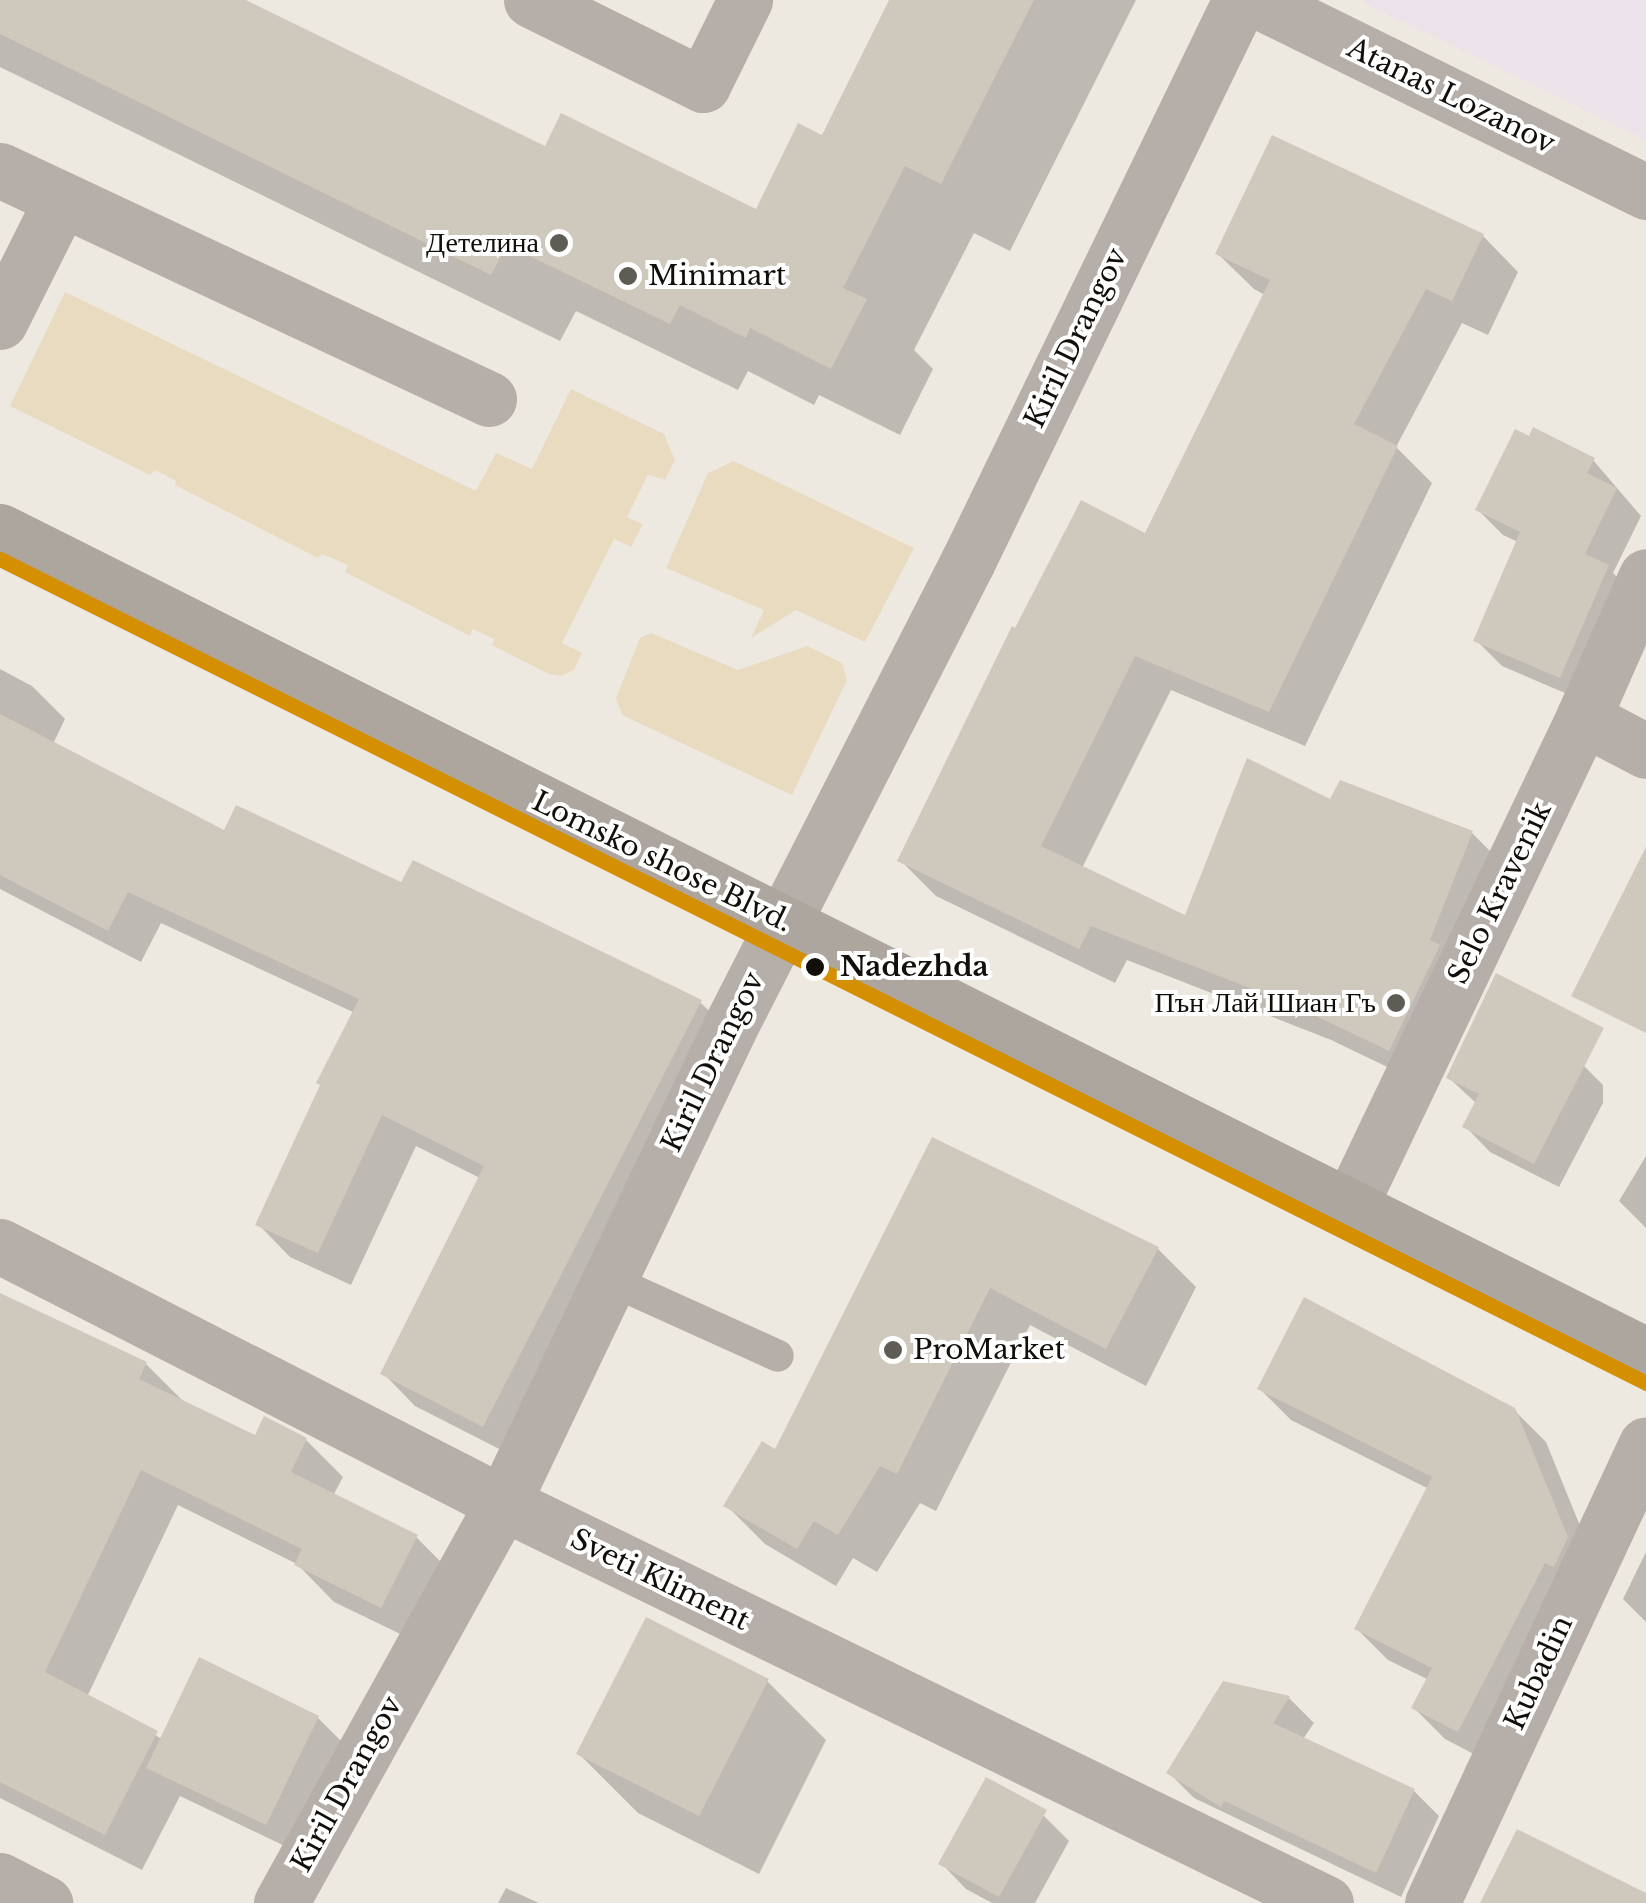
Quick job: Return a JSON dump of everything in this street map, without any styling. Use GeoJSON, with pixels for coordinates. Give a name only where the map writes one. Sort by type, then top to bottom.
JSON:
{"type":"FeatureCollection","features":[{"type":"Feature","properties":{"kind":"main road","name":"Lomsko shose Blvd."},"geometry":{"type":"LineString","coordinates":[[0,531],[1646,1355]]}},
{"type":"Feature","properties":{"kind":"street"},"geometry":{"type":"LineString","coordinates":[[531,0],[703,86],[744,0]]}},
{"type":"Feature","properties":{"kind":"street","name":"Kiril Drangov"},"geometry":{"type":"LineString","coordinates":[[280,1903],[503,1504],[782,922],[968,561],[1240,0]]}},
{"type":"Feature","properties":{"kind":"street","name":"Atanas Lozanov"},"geometry":{"type":"LineString","coordinates":[[1256,0],[1646,192]]}},
{"type":"Feature","properties":{"kind":"street"},"geometry":{"type":"LineString","coordinates":[[0,170],[489,398]]}},
{"type":"Feature","properties":{"kind":"street"},"geometry":{"type":"LineString","coordinates":[[0,322],[61,200]]}},
{"type":"Feature","properties":{"kind":"street","name":"Selo Kravenik"},"geometry":{"type":"LineString","coordinates":[[1349,1208],[1584,718],[1646,576]]}},
{"type":"Feature","properties":{"kind":"street"},"geometry":{"type":"LineString","coordinates":[[1584,718],[1646,751]]}},
{"type":"Feature","properties":{"kind":"street","name":"Sveti Kliment"},"geometry":{"type":"LineString","coordinates":[[0,1246],[503,1504],[1326,1903]]}},
{"type":"Feature","properties":{"kind":"street","name":"Kubadin"},"geometry":{"type":"LineString","coordinates":[[1432,1903],[1646,1444]]}},
{"type":"Feature","properties":{"kind":"street"},"geometry":{"type":"LineString","coordinates":[[0,1880],[45,1903]]}},
{"type":"Feature","properties":{"kind":"lane"},"geometry":{"type":"LineString","coordinates":[[610,1280],[778,1356]]}},
{"type":"Feature","properties":{"kind":"shaded area"},"geometry":{"type":"Polygon","coordinates":[[[1646,0],[1646,140],[1363,2],[1646,0]]]}},
{"type":"Feature","properties":{"kind":"shaded area"},"geometry":{"type":"Polygon","coordinates":[[[65,292],[476,491],[496,453],[532,469],[571,389],[664,434],[675,460],[665,480],[648,475],[627,517],[643,524],[631,547],[614,539],[562,643],[582,653],[574,670],[561,676],[549,674],[492,645],[494,639],[473,629],[470,636],[345,572],[348,565],[322,554],[318,558],[175,485],[176,481],[155,470],[150,475],[10,406],[65,292]]]}},
{"type":"Feature","properties":{"kind":"shaded area"},"geometry":{"type":"Polygon","coordinates":[[[734,461],[914,548],[865,642],[796,610],[751,638],[764,610],[666,568],[708,473],[734,461]]]}},
{"type":"Feature","properties":{"kind":"shaded area"},"geometry":{"type":"Polygon","coordinates":[[[651,633],[738,670],[807,646],[842,663],[847,680],[792,795],[622,715],[616,698],[640,638],[651,633]]]}},
{"type":"Feature","properties":{"kind":"building"},"geometry":{"type":"Polygon","coordinates":[[[0,0],[246,0],[545,146],[561,113],[756,209],[798,123],[822,135],[889,0],[1034,0],[941,184],[905,166],[843,288],[867,299],[831,369],[750,328],[746,338],[680,305],[670,324],[507,245],[491,275],[0,34],[0,0]]]}},
{"type":"Feature","properties":{"kind":"building"},"geometry":{"type":"Polygon","coordinates":[[[1272,135],[1484,234],[1452,301],[1426,289],[1354,424],[1398,446],[1269,712],[1135,656],[1041,846],[1185,915],[1247,758],[1330,799],[1340,780],[1473,831],[1430,940],[1440,945],[1389,1051],[1293,1005],[1091,926],[1079,949],[897,861],[1012,626],[1015,628],[1081,500],[1145,533],[1270,280],[1215,254],[1272,135]]]}},
{"type":"Feature","properties":{"kind":"building"},"geometry":{"type":"Polygon","coordinates":[[[1533,427],[1595,458],[1587,473],[1617,488],[1585,554],[1609,565],[1560,678],[1473,641],[1520,532],[1475,510],[1515,429],[1529,436],[1533,427]]]}},
{"type":"Feature","properties":{"kind":"building"},"geometry":{"type":"Polygon","coordinates":[[[0,714],[224,830],[236,805],[401,882],[413,860],[702,1000],[483,1427],[380,1374],[484,1166],[382,1115],[318,1253],[255,1225],[320,1085],[316,1083],[359,999],[128,892],[108,931],[0,875],[0,714]]]}},
{"type":"Feature","properties":{"kind":"building"},"geometry":{"type":"Polygon","coordinates":[[[1646,847],[1646,1033],[1571,996],[1646,847]]]}},
{"type":"Feature","properties":{"kind":"building"},"geometry":{"type":"Polygon","coordinates":[[[1496,973],[1604,1028],[1534,1164],[1462,1127],[1479,1094],[1446,1078],[1496,973]]]}},
{"type":"Feature","properties":{"kind":"building"},"geometry":{"type":"Polygon","coordinates":[[[932,1137],[1159,1247],[1106,1349],[990,1288],[897,1474],[880,1466],[838,1535],[814,1521],[797,1549],[723,1506],[762,1441],[775,1449],[932,1137]]]}},
{"type":"Feature","properties":{"kind":"building"},"geometry":{"type":"Polygon","coordinates":[[[0,1293],[147,1362],[139,1379],[255,1435],[264,1416],[307,1438],[291,1472],[418,1535],[381,1608],[294,1565],[302,1549],[141,1470],[45,1672],[158,1731],[105,1835],[0,1782],[0,1293]]]}},
{"type":"Feature","properties":{"kind":"building"},"geometry":{"type":"Polygon","coordinates":[[[1304,1297],[1515,1408],[1568,1537],[1554,1567],[1545,1563],[1458,1732],[1411,1708],[1432,1668],[1354,1629],[1432,1477],[1257,1389],[1304,1297]]]}},
{"type":"Feature","properties":{"kind":"building"},"geometry":{"type":"Polygon","coordinates":[[[646,1617],[769,1679],[699,1816],[576,1754],[646,1617]]]}},
{"type":"Feature","properties":{"kind":"building"},"geometry":{"type":"Polygon","coordinates":[[[199,1657],[319,1716],[266,1825],[146,1768],[199,1657]]]}},
{"type":"Feature","properties":{"kind":"building"},"geometry":{"type":"Polygon","coordinates":[[[1223,1681],[1290,1696],[1273,1723],[1415,1789],[1376,1873],[1224,1801],[1221,1807],[1166,1773],[1223,1681]]]}},
{"type":"Feature","properties":{"kind":"building"},"geometry":{"type":"Polygon","coordinates":[[[986,1777],[1047,1810],[999,1897],[938,1864],[986,1777]]]}},
{"type":"Feature","properties":{"kind":"building"},"geometry":{"type":"Polygon","coordinates":[[[1517,1829],[1646,1893],[1646,1903],[1480,1903],[1517,1829]]]}},
{"type":"Feature","properties":{"kind":"transit line"},"geometry":{"type":"LineString","coordinates":[[0,559],[1646,1383]]}},
{"type":"Feature","properties":{"kind":"place","name":"Детелина"},"geometry":{"type":"Point","coordinates":[559,243]}},
{"type":"Feature","properties":{"kind":"place","name":"Minimart"},"geometry":{"type":"Point","coordinates":[628,276]}},
{"type":"Feature","properties":{"kind":"place","name":"Nadezhda"},"geometry":{"type":"Point","coordinates":[815,967]}},
{"type":"Feature","properties":{"kind":"place","name":"Пън Лай Шиан Гъ"},"geometry":{"type":"Point","coordinates":[1396,1003]}},
{"type":"Feature","properties":{"kind":"place","name":"ProMarket"},"geometry":{"type":"Point","coordinates":[893,1350]}}]}
